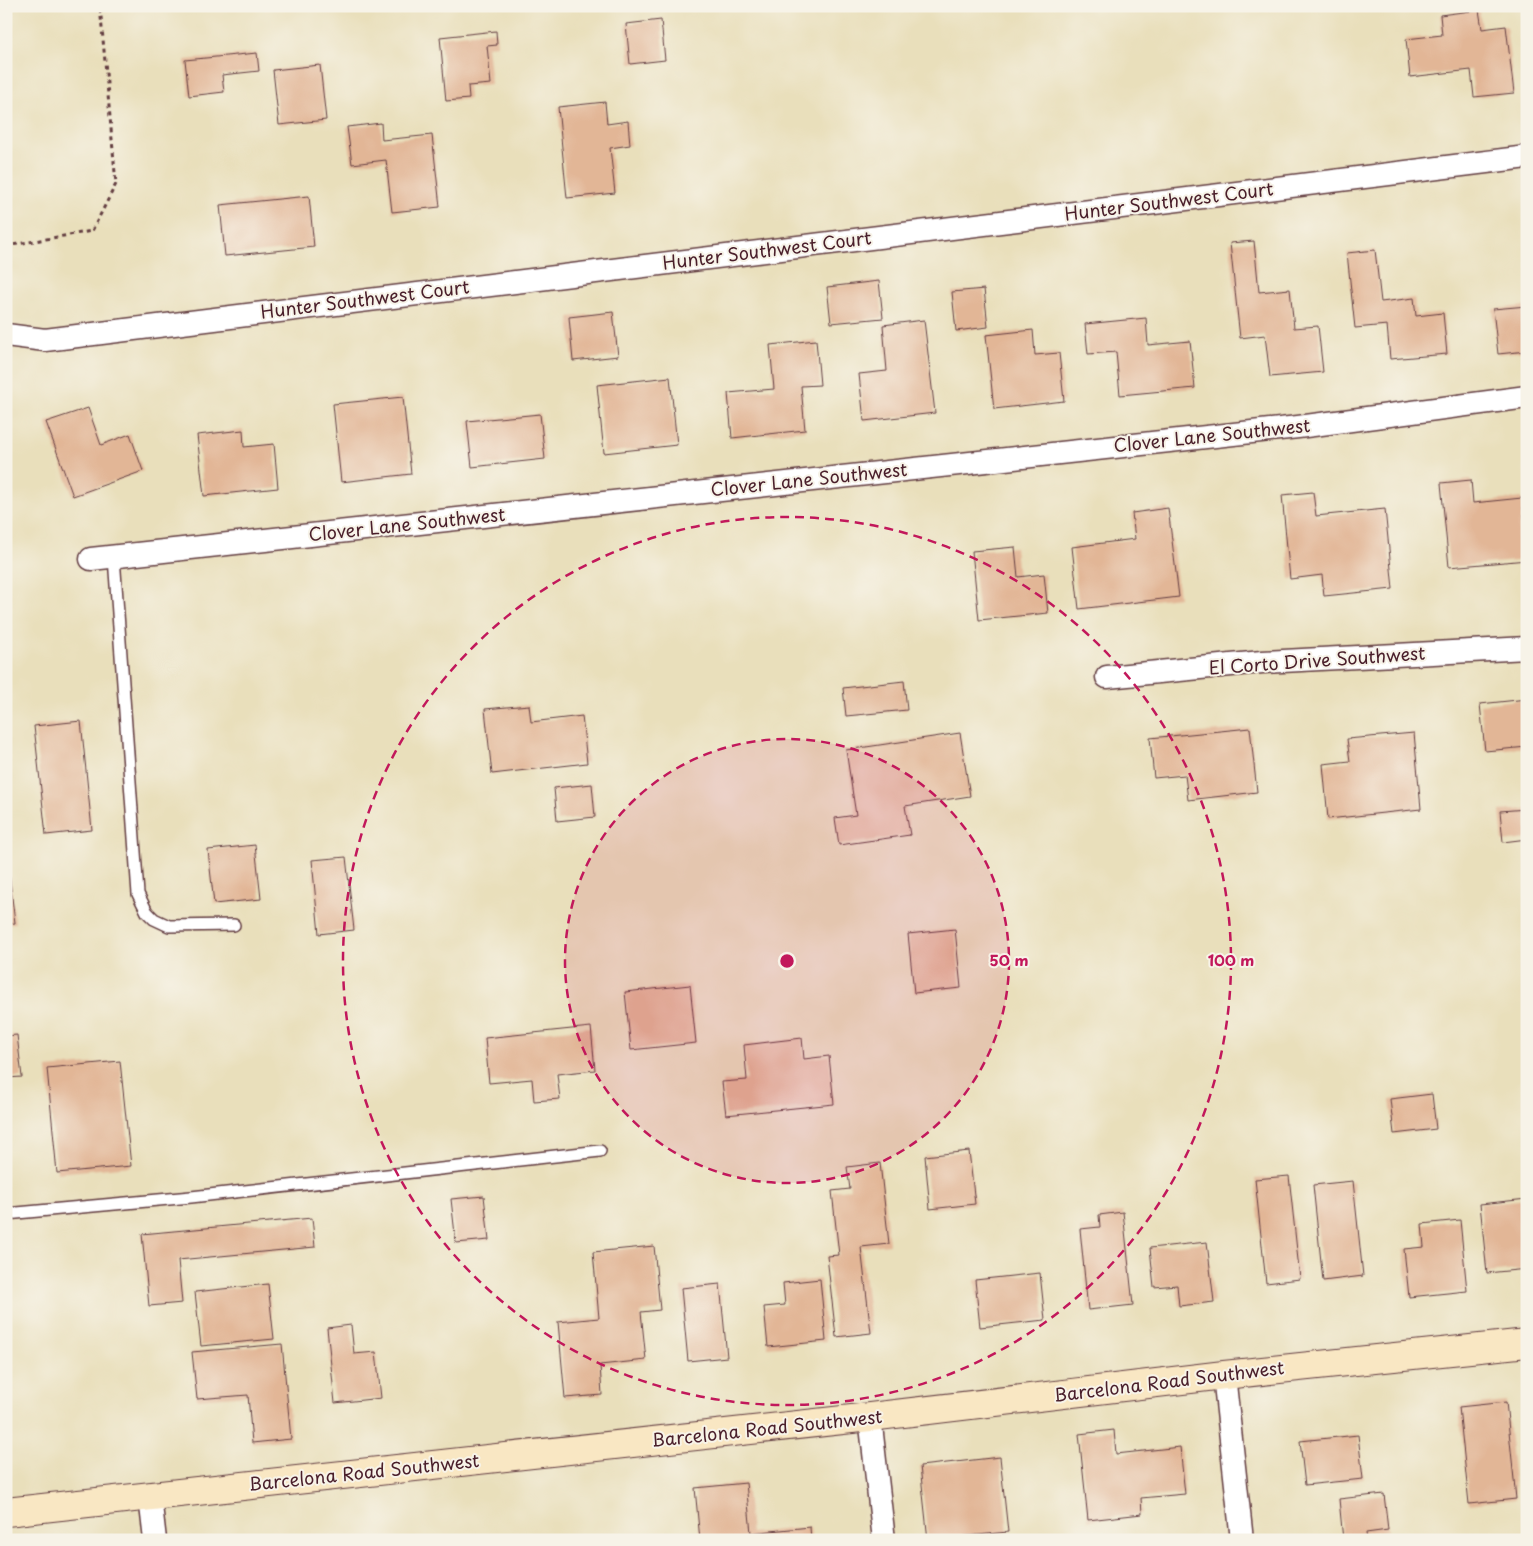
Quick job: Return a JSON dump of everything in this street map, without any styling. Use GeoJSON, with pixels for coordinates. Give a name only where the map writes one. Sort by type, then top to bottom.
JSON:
{"type":"FeatureCollection","features":[{"type":"Feature","properties":{"kind":"street","name":"Hunter Southwest Court"},"geometry":{"type":"LineString","coordinates":[[6,336],[45,340],[1527,157]]}},
{"type":"Feature","properties":{"kind":"street","name":"Clover Lane Southwest"},"geometry":{"type":"LineString","coordinates":[[91,559],[1298,427],[1527,397]]}},
{"type":"Feature","properties":{"kind":"street","name":"El Corto Drive Southwest"},"geometry":{"type":"LineString","coordinates":[[1107,677],[1262,662],[1527,648]]}},
{"type":"Feature","properties":{"kind":"street","name":"Barcelona Road Southwest"},"geometry":{"type":"LineString","coordinates":[[6,1512],[870,1417],[1224,1375],[1527,1343]]}},
{"type":"Feature","properties":{"kind":"street"},"geometry":{"type":"LineString","coordinates":[[1224,1375],[1242,1540]]}},
{"type":"Feature","properties":{"kind":"street"},"geometry":{"type":"LineString","coordinates":[[870,1417],[884,1540]]}},
{"type":"Feature","properties":{"kind":"street"},"geometry":{"type":"LineString","coordinates":[[150,1496],[155,1540]]}},
{"type":"Feature","properties":{"kind":"lane"},"geometry":{"type":"LineString","coordinates":[[114,557],[138,894],[147,912],[154,919],[170,926],[234,925]]}},
{"type":"Feature","properties":{"kind":"lane"},"geometry":{"type":"LineString","coordinates":[[6,1214],[191,1197],[600,1151]]}},
{"type":"Feature","properties":{"kind":"path"},"geometry":{"type":"LineString","coordinates":[[6,246],[92,231],[116,184],[100,6]]}},
{"type":"Feature","properties":{"kind":"building"},"geometry":{"type":"Polygon","coordinates":[[[1479,10],[1482,29],[1506,26],[1514,93],[1474,97],[1471,70],[1410,77],[1406,39],[1442,35],[1440,15],[1479,10]]]}},
{"type":"Feature","properties":{"kind":"building"},"geometry":{"type":"Polygon","coordinates":[[[661,20],[665,60],[630,64],[626,24],[661,20]]]}},
{"type":"Feature","properties":{"kind":"building"},"geometry":{"type":"Polygon","coordinates":[[[496,31],[497,45],[487,46],[491,84],[468,86],[469,99],[446,101],[440,37],[496,31]]]}},
{"type":"Feature","properties":{"kind":"building"},"geometry":{"type":"Polygon","coordinates":[[[257,53],[259,71],[222,75],[224,92],[189,96],[185,60],[257,53]]]}},
{"type":"Feature","properties":{"kind":"building"},"geometry":{"type":"Polygon","coordinates":[[[320,65],[326,120],[279,125],[273,70],[320,65]]]}},
{"type":"Feature","properties":{"kind":"building"},"geometry":{"type":"Polygon","coordinates":[[[605,102],[607,124],[628,121],[630,145],[610,148],[615,193],[567,198],[558,107],[605,102]]]}},
{"type":"Feature","properties":{"kind":"building"},"geometry":{"type":"Polygon","coordinates":[[[381,123],[382,140],[432,135],[440,207],[392,212],[386,160],[352,164],[347,127],[381,123]]]}},
{"type":"Feature","properties":{"kind":"building"},"geometry":{"type":"Polygon","coordinates":[[[309,196],[314,247],[225,256],[220,205],[309,196]]]}},
{"type":"Feature","properties":{"kind":"building"},"geometry":{"type":"Polygon","coordinates":[[[1254,241],[1259,292],[1290,289],[1294,328],[1318,326],[1323,372],[1270,377],[1265,335],[1240,338],[1230,243],[1254,241]]]}},
{"type":"Feature","properties":{"kind":"building"},"geometry":{"type":"Polygon","coordinates":[[[1375,250],[1381,302],[1414,298],[1416,316],[1443,313],[1447,354],[1390,359],[1387,325],[1355,328],[1347,253],[1375,250]]]}},
{"type":"Feature","properties":{"kind":"building"},"geometry":{"type":"Polygon","coordinates":[[[879,281],[883,318],[831,323],[827,287],[879,281]]]}},
{"type":"Feature","properties":{"kind":"building"},"geometry":{"type":"Polygon","coordinates":[[[984,289],[988,327],[956,331],[952,292],[984,289]]]}},
{"type":"Feature","properties":{"kind":"building"},"geometry":{"type":"Polygon","coordinates":[[[1527,306],[1527,351],[1498,354],[1493,309],[1527,306]]]}},
{"type":"Feature","properties":{"kind":"building"},"geometry":{"type":"Polygon","coordinates":[[[613,312],[618,356],[573,361],[569,317],[613,312]]]}},
{"type":"Feature","properties":{"kind":"building"},"geometry":{"type":"Polygon","coordinates":[[[1146,318],[1148,345],[1190,341],[1195,388],[1120,395],[1116,352],[1088,354],[1085,324],[1146,318]]]}},
{"type":"Feature","properties":{"kind":"building"},"geometry":{"type":"Polygon","coordinates":[[[924,320],[935,413],[864,421],[859,374],[887,371],[883,325],[924,320]]]}},
{"type":"Feature","properties":{"kind":"building"},"geometry":{"type":"Polygon","coordinates":[[[1033,330],[1035,355],[1059,353],[1064,401],[994,409],[986,335],[1033,330]]]}},
{"type":"Feature","properties":{"kind":"building"},"geometry":{"type":"Polygon","coordinates":[[[816,340],[820,385],[801,386],[805,430],[732,438],[728,393],[774,389],[770,345],[816,340]]]}},
{"type":"Feature","properties":{"kind":"building"},"geometry":{"type":"Polygon","coordinates":[[[670,377],[677,445],[604,453],[597,385],[670,377]]]}},
{"type":"Feature","properties":{"kind":"building"},"geometry":{"type":"Polygon","coordinates":[[[403,397],[411,474],[341,482],[333,404],[403,397]]]}},
{"type":"Feature","properties":{"kind":"building"},"geometry":{"type":"Polygon","coordinates":[[[88,408],[101,445],[130,434],[143,471],[73,496],[46,422],[88,408]]]}},
{"type":"Feature","properties":{"kind":"building"},"geometry":{"type":"Polygon","coordinates":[[[540,414],[545,459],[472,467],[467,421],[540,414]]]}},
{"type":"Feature","properties":{"kind":"building"},"geometry":{"type":"Polygon","coordinates":[[[243,430],[244,447],[274,444],[278,488],[204,496],[197,435],[243,430]]]}},
{"type":"Feature","properties":{"kind":"building"},"geometry":{"type":"Polygon","coordinates":[[[1471,480],[1473,503],[1522,498],[1527,560],[1449,567],[1441,483],[1471,480]]]}},
{"type":"Feature","properties":{"kind":"building"},"geometry":{"type":"Polygon","coordinates":[[[1313,492],[1316,516],[1385,509],[1393,589],[1324,596],[1322,575],[1290,579],[1282,495],[1313,492]]]}},
{"type":"Feature","properties":{"kind":"building"},"geometry":{"type":"Polygon","coordinates":[[[1168,508],[1179,597],[1079,609],[1072,547],[1135,539],[1132,513],[1168,508]]]}},
{"type":"Feature","properties":{"kind":"building"},"geometry":{"type":"Polygon","coordinates":[[[1015,547],[1018,577],[1044,574],[1048,613],[979,620],[972,551],[1015,547]]]}},
{"type":"Feature","properties":{"kind":"building"},"geometry":{"type":"Polygon","coordinates":[[[904,681],[907,710],[846,716],[843,688],[904,681]]]}},
{"type":"Feature","properties":{"kind":"building"},"geometry":{"type":"Polygon","coordinates":[[[1527,699],[1527,747],[1485,751],[1480,704],[1527,699]]]}},
{"type":"Feature","properties":{"kind":"building"},"geometry":{"type":"Polygon","coordinates":[[[529,705],[531,722],[582,716],[587,763],[492,774],[485,709],[529,705]]]}},
{"type":"Feature","properties":{"kind":"building"},"geometry":{"type":"Polygon","coordinates":[[[81,721],[92,830],[46,835],[34,726],[81,721]]]}},
{"type":"Feature","properties":{"kind":"building"},"geometry":{"type":"Polygon","coordinates":[[[1250,728],[1257,792],[1188,800],[1185,775],[1154,778],[1150,738],[1250,728]]]}},
{"type":"Feature","properties":{"kind":"building"},"geometry":{"type":"Polygon","coordinates":[[[960,733],[970,796],[905,806],[910,835],[839,845],[835,818],[856,815],[846,750],[960,733]]]}},
{"type":"Feature","properties":{"kind":"building"},"geometry":{"type":"Polygon","coordinates":[[[1414,733],[1421,809],[1328,819],[1323,764],[1350,761],[1347,739],[1414,733]]]}},
{"type":"Feature","properties":{"kind":"building"},"geometry":{"type":"Polygon","coordinates":[[[592,784],[595,817],[557,821],[554,788],[592,784]]]}},
{"type":"Feature","properties":{"kind":"building"},"geometry":{"type":"Polygon","coordinates":[[[1527,809],[1527,839],[1503,842],[1500,811],[1527,809]]]}},
{"type":"Feature","properties":{"kind":"building"},"geometry":{"type":"Polygon","coordinates":[[[255,845],[261,899],[214,904],[208,850],[255,845]]]}},
{"type":"Feature","properties":{"kind":"building"},"geometry":{"type":"Polygon","coordinates":[[[346,857],[354,930],[319,934],[312,860],[346,857]]]}},
{"type":"Feature","properties":{"kind":"building"},"geometry":{"type":"Polygon","coordinates":[[[9,872],[15,923],[6,924],[6,873],[9,872]]]}},
{"type":"Feature","properties":{"kind":"building"},"geometry":{"type":"Polygon","coordinates":[[[955,929],[961,988],[914,993],[908,934],[955,929]]]}},
{"type":"Feature","properties":{"kind":"building"},"geometry":{"type":"Polygon","coordinates":[[[690,985],[696,1043],[631,1050],[625,992],[690,985]]]}},
{"type":"Feature","properties":{"kind":"building"},"geometry":{"type":"Polygon","coordinates":[[[591,1027],[595,1070],[557,1074],[560,1099],[534,1101],[532,1079],[489,1083],[485,1038],[591,1027]]]}},
{"type":"Feature","properties":{"kind":"building"},"geometry":{"type":"Polygon","coordinates":[[[17,1035],[22,1077],[6,1078],[6,1036],[17,1035]]]}},
{"type":"Feature","properties":{"kind":"building"},"geometry":{"type":"Polygon","coordinates":[[[802,1038],[804,1059],[829,1056],[834,1104],[726,1115],[722,1082],[747,1080],[744,1045],[802,1038]]]}},
{"type":"Feature","properties":{"kind":"building"},"geometry":{"type":"Polygon","coordinates":[[[120,1061],[131,1166],[57,1173],[47,1068],[120,1061]]]}},
{"type":"Feature","properties":{"kind":"building"},"geometry":{"type":"Polygon","coordinates":[[[1432,1094],[1436,1129],[1394,1134],[1390,1099],[1432,1094]]]}},
{"type":"Feature","properties":{"kind":"building"},"geometry":{"type":"Polygon","coordinates":[[[969,1151],[975,1204],[930,1209],[925,1156],[969,1151]]]}},
{"type":"Feature","properties":{"kind":"building"},"geometry":{"type":"Polygon","coordinates":[[[880,1163],[889,1244],[861,1247],[871,1333],[836,1337],[827,1256],[839,1255],[832,1191],[850,1189],[847,1167],[880,1163]]]}},
{"type":"Feature","properties":{"kind":"building"},"geometry":{"type":"Polygon","coordinates":[[[1289,1176],[1300,1279],[1266,1283],[1255,1179],[1289,1176]]]}},
{"type":"Feature","properties":{"kind":"building"},"geometry":{"type":"Polygon","coordinates":[[[1353,1181],[1363,1276],[1323,1281],[1313,1185],[1353,1181]]]}},
{"type":"Feature","properties":{"kind":"building"},"geometry":{"type":"Polygon","coordinates":[[[484,1196],[489,1240],[456,1243],[451,1199],[484,1196]]]}},
{"type":"Feature","properties":{"kind":"building"},"geometry":{"type":"Polygon","coordinates":[[[1527,1199],[1527,1269],[1487,1273],[1480,1204],[1527,1199]]]}},
{"type":"Feature","properties":{"kind":"building"},"geometry":{"type":"Polygon","coordinates":[[[1123,1212],[1133,1305],[1088,1310],[1080,1229],[1100,1227],[1099,1215],[1123,1212]]]}},
{"type":"Feature","properties":{"kind":"building"},"geometry":{"type":"Polygon","coordinates":[[[312,1218],[315,1247],[178,1260],[182,1303],[149,1306],[142,1234],[312,1218]]]}},
{"type":"Feature","properties":{"kind":"building"},"geometry":{"type":"Polygon","coordinates":[[[1460,1220],[1467,1291],[1409,1297],[1404,1249],[1424,1247],[1422,1224],[1460,1220]]]}},
{"type":"Feature","properties":{"kind":"building"},"geometry":{"type":"Polygon","coordinates":[[[1207,1242],[1214,1302],[1179,1306],[1177,1285],[1154,1287],[1150,1248],[1207,1242]]]}},
{"type":"Feature","properties":{"kind":"building"},"geometry":{"type":"Polygon","coordinates":[[[654,1246],[660,1310],[641,1312],[646,1360],[600,1365],[602,1395],[565,1398],[558,1322],[599,1318],[593,1252],[654,1246]]]}},
{"type":"Feature","properties":{"kind":"building"},"geometry":{"type":"Polygon","coordinates":[[[1040,1273],[1045,1320],[980,1327],[975,1280],[1040,1273]]]}},
{"type":"Feature","properties":{"kind":"building"},"geometry":{"type":"Polygon","coordinates":[[[820,1279],[826,1341],[768,1347],[764,1307],[785,1305],[783,1283],[820,1279]]]}},
{"type":"Feature","properties":{"kind":"building"},"geometry":{"type":"Polygon","coordinates":[[[268,1284],[274,1339],[201,1346],[195,1292],[268,1284]]]}},
{"type":"Feature","properties":{"kind":"building"},"geometry":{"type":"Polygon","coordinates":[[[720,1284],[727,1357],[688,1361],[681,1288],[720,1284]]]}},
{"type":"Feature","properties":{"kind":"building"},"geometry":{"type":"Polygon","coordinates":[[[351,1325],[354,1354],[376,1352],[381,1398],[335,1403],[327,1328],[351,1325]]]}},
{"type":"Feature","properties":{"kind":"building"},"geometry":{"type":"Polygon","coordinates":[[[282,1344],[291,1439],[252,1443],[248,1395],[197,1399],[192,1352],[282,1344]]]}},
{"type":"Feature","properties":{"kind":"building"},"geometry":{"type":"Polygon","coordinates":[[[1506,1402],[1516,1499],[1469,1504],[1459,1407],[1506,1402]]]}},
{"type":"Feature","properties":{"kind":"building"},"geometry":{"type":"Polygon","coordinates":[[[1114,1430],[1116,1454],[1180,1447],[1185,1494],[1141,1498],[1142,1514],[1088,1520],[1079,1434],[1114,1430]]]}},
{"type":"Feature","properties":{"kind":"building"},"geometry":{"type":"Polygon","coordinates":[[[1358,1435],[1363,1479],[1305,1485],[1300,1441],[1358,1435]]]}},
{"type":"Feature","properties":{"kind":"building"},"geometry":{"type":"Polygon","coordinates":[[[1000,1457],[1008,1532],[928,1540],[920,1466],[1000,1457]]]}},
{"type":"Feature","properties":{"kind":"building"},"geometry":{"type":"Polygon","coordinates":[[[746,1483],[751,1533],[810,1527],[811,1540],[700,1540],[695,1488],[746,1483]]]}},
{"type":"Feature","properties":{"kind":"building"},"geometry":{"type":"Polygon","coordinates":[[[1384,1494],[1388,1530],[1366,1533],[1367,1540],[1343,1540],[1339,1499],[1384,1494]]]}}]}
